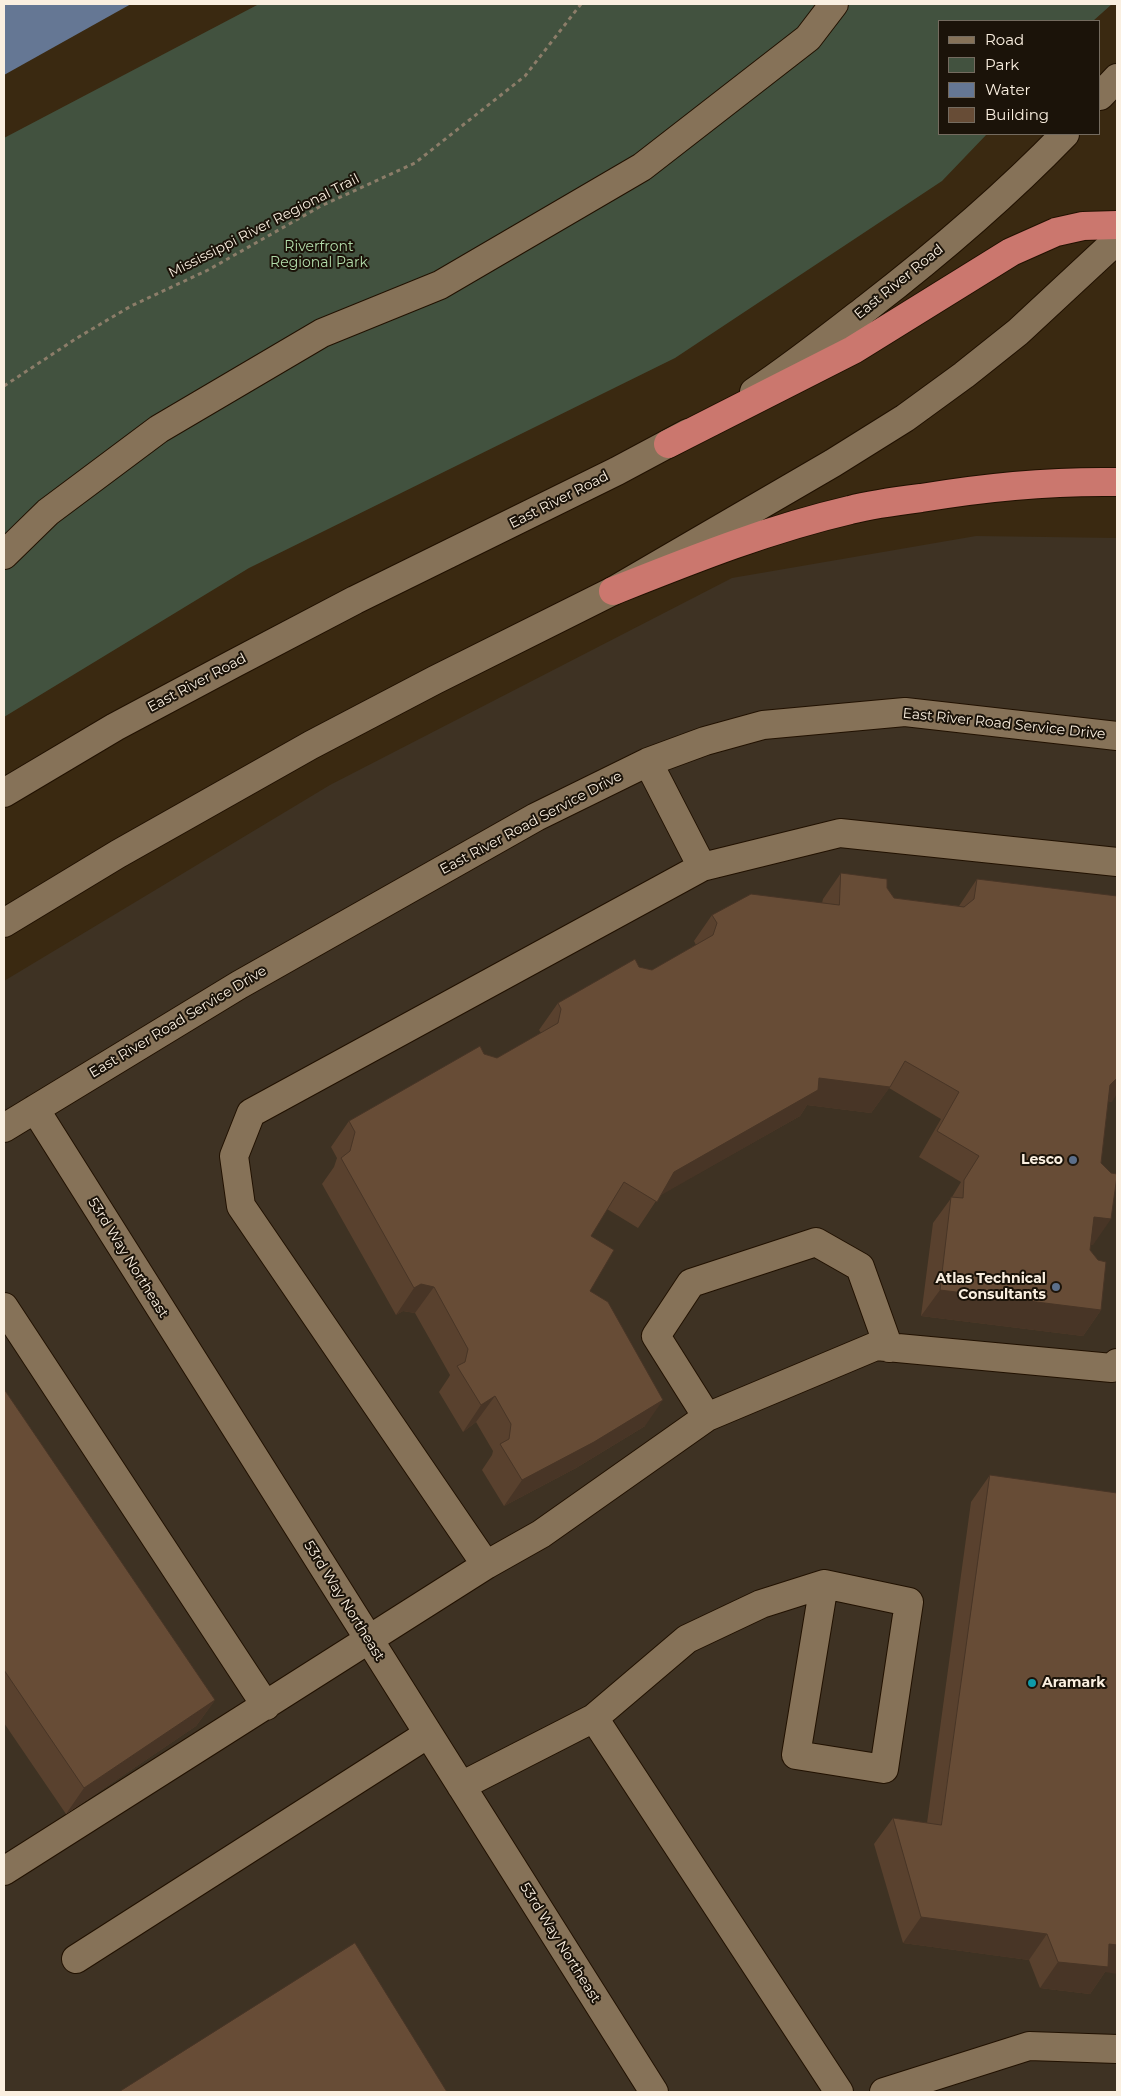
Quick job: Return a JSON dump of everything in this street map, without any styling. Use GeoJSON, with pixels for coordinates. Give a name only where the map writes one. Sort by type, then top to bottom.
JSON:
{"type":"FeatureCollection","features":[{"type":"Feature","properties":{"kind":"highway"},"geometry":{"type":"LineString","coordinates":[[668,444],[852,350],[1011,252],[1056,232],[1083,226],[1117,224]]}},
{"type":"Feature","properties":{"kind":"highway"},"geometry":{"type":"LineString","coordinates":[[613,592],[718,549],[778,529],[850,510],[941,494],[1006,486],[1117,482]]}},
{"type":"Feature","properties":{"kind":"street"},"geometry":{"type":"LineString","coordinates":[[4,555],[48,512],[159,429],[322,334],[440,284],[642,167],[808,38],[834,4]]}},
{"type":"Feature","properties":{"kind":"street"},"geometry":{"type":"LineString","coordinates":[[1101,95],[1117,78]]}},
{"type":"Feature","properties":{"kind":"street","name":"East River Road"},"geometry":{"type":"LineString","coordinates":[[4,794],[115,727],[232,664],[668,444],[711,419],[761,387],[901,282],[990,207],[1064,135]]}},
{"type":"Feature","properties":{"kind":"street"},"geometry":{"type":"LineString","coordinates":[[4,923],[126,850],[311,745],[419,688],[613,592],[874,439],[941,393],[1018,332],[1117,240]]}},
{"type":"Feature","properties":{"kind":"street","name":"East River Road Service Drive"},"geometry":{"type":"LineString","coordinates":[[4,1128],[239,985],[536,817],[648,762],[705,741],[763,725],[905,712],[1117,736]]}},
{"type":"Feature","properties":{"kind":"street"},"geometry":{"type":"LineString","coordinates":[[648,762],[702,866]]}},
{"type":"Feature","properties":{"kind":"street"},"geometry":{"type":"LineString","coordinates":[[486,1565],[241,1206],[234,1156],[251,1113],[702,866],[840,833],[1117,862]]}},
{"type":"Feature","properties":{"kind":"street","name":"53rd Way Northeast"},"geometry":{"type":"LineString","coordinates":[[35,1109],[654,2092]]}},
{"type":"Feature","properties":{"kind":"street"},"geometry":{"type":"LineString","coordinates":[[707,1417],[656,1336],[691,1283],[816,1242],[860,1267],[889,1348]]}},
{"type":"Feature","properties":{"kind":"street"},"geometry":{"type":"LineString","coordinates":[[4,1307],[266,1706]]}},
{"type":"Feature","properties":{"kind":"street"},"geometry":{"type":"LineString","coordinates":[[4,1870],[369,1641],[486,1565],[541,1534],[707,1417],[876,1346],[1112,1368],[1117,1363]]}},
{"type":"Feature","properties":{"kind":"street"},"geometry":{"type":"LineString","coordinates":[[461,1786],[594,1718],[687,1640],[761,1604],[824,1584],[909,1602],[884,1769],[796,1755],[824,1584]]}},
{"type":"Feature","properties":{"kind":"street"},"geometry":{"type":"LineString","coordinates":[[594,1718],[838,2092]]}},
{"type":"Feature","properties":{"kind":"street"},"geometry":{"type":"LineString","coordinates":[[76,1959],[428,1734]]}},
{"type":"Feature","properties":{"kind":"street"},"geometry":{"type":"LineString","coordinates":[[884,2092],[1029,2046],[1117,2049]]}},
{"type":"Feature","properties":{"kind":"path","name":"Mississippi River Regional Trail"},"geometry":{"type":"LineString","coordinates":[[4,386],[130,306],[208,270],[320,206],[415,163],[525,76],[580,4]]}},
{"type":"Feature","properties":{"kind":"shaded area"},"geometry":{"type":"Polygon","coordinates":[[[976,536],[1117,538],[1117,2092],[4,2092],[4,981],[330,785],[732,578],[976,536]]]}},
{"type":"Feature","properties":{"kind":"green space","name":"Riverfront Regional Park"},"geometry":{"type":"Polygon","coordinates":[[[259,4],[1112,4],[1094,20],[938,20],[938,135],[986,135],[942,181],[675,358],[249,568],[4,717],[4,138],[259,4]]]}},
{"type":"Feature","properties":{"kind":"water"},"geometry":{"type":"Polygon","coordinates":[[[4,4],[131,4],[4,75],[4,4]]]}},
{"type":"Feature","properties":{"kind":"building"},"geometry":{"type":"Polygon","coordinates":[[[841,873],[887,879],[887,888],[894,898],[964,907],[974,899],[977,879],[1117,896],[1117,1078],[1110,1085],[1101,1163],[1111,1173],[1117,1174],[1117,1176],[1111,1219],[1094,1217],[1090,1250],[1098,1260],[1106,1262],[1101,1310],[940,1290],[951,1197],[963,1198],[964,1180],[979,1156],[937,1131],[959,1092],[905,1061],[890,1087],[819,1078],[818,1090],[674,1172],[657,1202],[624,1182],[591,1236],[614,1250],[590,1291],[608,1302],[663,1400],[594,1442],[522,1480],[500,1444],[509,1439],[511,1424],[495,1396],[481,1405],[457,1366],[465,1362],[468,1349],[434,1287],[421,1284],[414,1288],[341,1158],[350,1151],[355,1132],[349,1121],[480,1046],[484,1054],[497,1058],[558,1023],[561,1009],[558,1003],[635,959],[639,967],[652,970],[713,935],[717,923],[712,915],[751,894],[839,905],[841,873]]]}},
{"type":"Feature","properties":{"kind":"building"},"geometry":{"type":"Polygon","coordinates":[[[4,1389],[215,1700],[84,1788],[4,1670],[4,1389]]]}},
{"type":"Feature","properties":{"kind":"building","name":"Aramark"},"geometry":{"type":"Polygon","coordinates":[[[990,1475],[1117,1493],[1117,1945],[1109,1944],[1108,1967],[1058,1962],[1047,1934],[921,1917],[893,1818],[941,1825],[990,1475]]]}},
{"type":"Feature","properties":{"kind":"building"},"geometry":{"type":"Polygon","coordinates":[[[355,1943],[447,2092],[119,2092],[355,1943]]]}},
{"type":"Feature","properties":{"kind":"place","name":"Lesco"},"geometry":{"type":"Point","coordinates":[1073,1160]}},
{"type":"Feature","properties":{"kind":"place","name":"Atlas Technical Consultants"},"geometry":{"type":"Point","coordinates":[1056,1287]}},
{"type":"Feature","properties":{"kind":"place","name":"Aramark"},"geometry":{"type":"Point","coordinates":[1032,1683]}}]}
